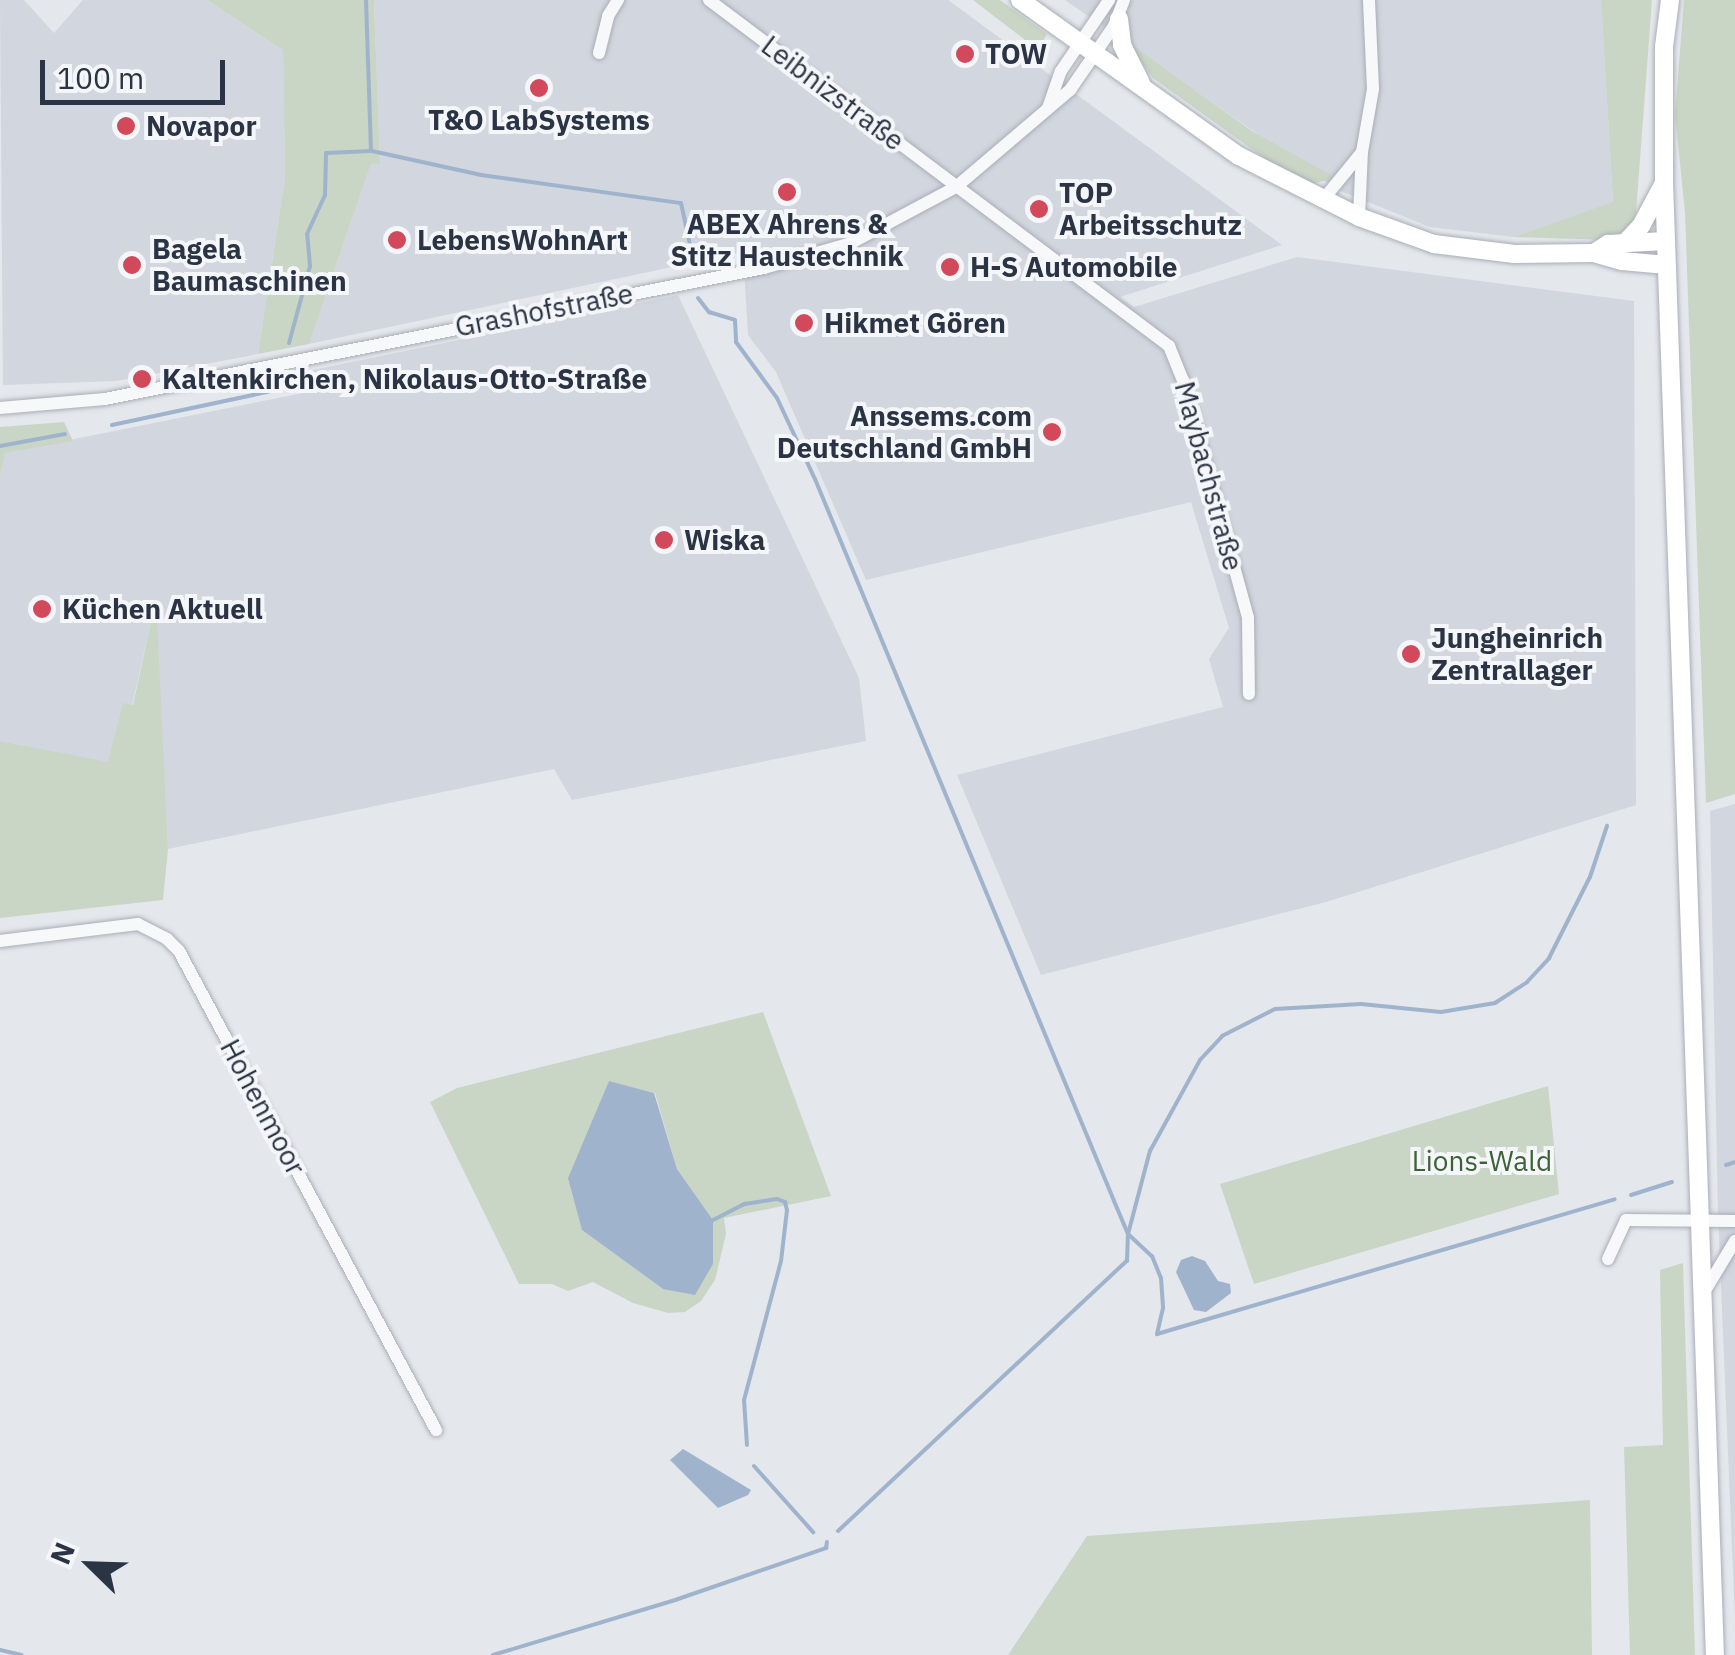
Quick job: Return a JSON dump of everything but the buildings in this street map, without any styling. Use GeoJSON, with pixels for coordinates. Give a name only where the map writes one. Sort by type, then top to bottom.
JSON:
{"type":"FeatureCollection","features":[{"type":"Feature","properties":{"kind":"main road"},"geometry":{"type":"LineString","coordinates":[[1020,0],[1239,156],[1322,202],[1358,217],[1434,244],[1514,254],[1594,253],[1626,242],[1666,241]]}},
{"type":"Feature","properties":{"kind":"main road"},"geometry":{"type":"LineString","coordinates":[[1670,0],[1664,47],[1664,182],[1715,1655]]}},
{"type":"Feature","properties":{"kind":"main road"},"geometry":{"type":"LineString","coordinates":[[1119,19],[1122,44],[1143,88]]}},
{"type":"Feature","properties":{"kind":"main road"},"geometry":{"type":"LineString","coordinates":[[1626,242],[1641,226],[1664,182]]}},
{"type":"Feature","properties":{"kind":"main road"},"geometry":{"type":"LineString","coordinates":[[1594,253],[1622,262],[1667,265]]}},
{"type":"Feature","properties":{"kind":"street"},"geometry":{"type":"LineString","coordinates":[[599,53],[608,16],[618,0]]}},
{"type":"Feature","properties":{"kind":"street","name":"Leibnizstraße"},"geometry":{"type":"LineString","coordinates":[[710,0],[956,188]]}},
{"type":"Feature","properties":{"kind":"street","name":"Grashofstraße"},"geometry":{"type":"LineString","coordinates":[[1048,110],[1062,71],[1110,0]]}},
{"type":"Feature","properties":{"kind":"street","name":"Grashofstraße"},"geometry":{"type":"LineString","coordinates":[[0,408],[105,399],[764,268],[851,243],[956,188],[1079,83],[1119,19],[1124,0]]}},
{"type":"Feature","properties":{"kind":"street"},"geometry":{"type":"LineString","coordinates":[[1358,217],[1362,152],[1374,89],[1369,0]]}},
{"type":"Feature","properties":{"kind":"street"},"geometry":{"type":"LineString","coordinates":[[1322,202],[1362,152]]}},
{"type":"Feature","properties":{"kind":"street","name":"Maybachstraße"},"geometry":{"type":"LineString","coordinates":[[956,188],[1169,346],[1184,380],[1248,617],[1249,694]]}},
{"type":"Feature","properties":{"kind":"street","name":"Hohenmoor"},"geometry":{"type":"LineString","coordinates":[[0,941],[138,924],[167,939],[179,952],[436,1430]]}},
{"type":"Feature","properties":{"kind":"street"},"geometry":{"type":"LineString","coordinates":[[1608,1259],[1626,1220],[1735,1221]]}},
{"type":"Feature","properties":{"kind":"street"},"geometry":{"type":"LineString","coordinates":[[1702,1297],[1735,1241]]}},
{"type":"Feature","properties":{"kind":"shaded area"},"geometry":{"type":"Polygon","coordinates":[[[0,0],[24,0],[54,33],[83,0],[207,0],[283,50],[285,178],[258,354],[117,381],[3,385],[0,0]]]}},
{"type":"Feature","properties":{"kind":"shaded area"},"geometry":{"type":"Polygon","coordinates":[[[374,0],[948,0],[1282,245],[1120,297],[1134,307],[1297,257],[1634,301],[1636,805],[1326,902],[1041,975],[957,775],[1223,707],[1209,659],[1229,628],[1191,502],[866,580],[776,372],[748,335],[743,252],[309,344],[371,162],[380,163],[374,0]]]}},
{"type":"Feature","properties":{"kind":"shaded area"},"geometry":{"type":"Polygon","coordinates":[[[1065,0],[1601,0],[1613,203],[1513,237],[1430,227],[1338,190],[1065,0]]]}},
{"type":"Feature","properties":{"kind":"shaded area"},"geometry":{"type":"Polygon","coordinates":[[[678,295],[859,678],[866,741],[572,800],[554,769],[168,849],[155,603],[132,706],[123,704],[108,763],[0,741],[0,478],[5,453],[303,393],[313,370],[678,295]]]}},
{"type":"Feature","properties":{"kind":"shaded area"},"geometry":{"type":"Polygon","coordinates":[[[1735,804],[1735,1619],[1718,1214],[1710,811],[1735,804]]]}},
{"type":"Feature","properties":{"kind":"green space"},"geometry":{"type":"Polygon","coordinates":[[[207,0],[374,0],[380,164],[371,163],[309,344],[258,354],[285,178],[283,50],[207,0]]]}},
{"type":"Feature","properties":{"kind":"green space"},"geometry":{"type":"Polygon","coordinates":[[[973,0],[1000,0],[1047,34],[1038,50],[973,0]]]}},
{"type":"Feature","properties":{"kind":"green space"},"geometry":{"type":"Polygon","coordinates":[[[1601,0],[1652,0],[1635,226],[1607,240],[1513,237],[1613,202],[1601,0]]]}},
{"type":"Feature","properties":{"kind":"green space"},"geometry":{"type":"Polygon","coordinates":[[[1684,0],[1735,0],[1735,794],[1706,803],[1685,212],[1675,115],[1684,0]]]}},
{"type":"Feature","properties":{"kind":"green space"},"geometry":{"type":"Polygon","coordinates":[[[1126,41],[1252,131],[1336,178],[1311,184],[1267,160],[1153,78],[1126,41]]]}},
{"type":"Feature","properties":{"kind":"green space"},"geometry":{"type":"Polygon","coordinates":[[[64,422],[73,441],[5,453],[0,478],[0,427],[64,422]]]}},
{"type":"Feature","properties":{"kind":"green space"},"geometry":{"type":"Polygon","coordinates":[[[156,598],[168,849],[163,900],[0,918],[0,741],[108,762],[123,703],[133,705],[156,598]]]}},
{"type":"Feature","properties":{"kind":"green space"},"geometry":{"type":"Polygon","coordinates":[[[763,1012],[831,1196],[724,1218],[726,1234],[715,1280],[701,1301],[685,1312],[668,1313],[633,1303],[593,1282],[568,1291],[552,1284],[519,1284],[430,1102],[457,1088],[763,1012]],[[610,1082],[593,1122],[582,1230],[663,1289],[713,1220],[677,1169],[655,1093],[610,1082]]]}},
{"type":"Feature","properties":{"kind":"green space","name":"Lions-Wald"},"geometry":{"type":"Polygon","coordinates":[[[1548,1086],[1559,1194],[1254,1284],[1220,1184],[1548,1086]]]}},
{"type":"Feature","properties":{"kind":"green space"},"geometry":{"type":"Polygon","coordinates":[[[1683,1263],[1695,1655],[1630,1655],[1624,1447],[1663,1445],[1660,1270],[1683,1263]]]}},
{"type":"Feature","properties":{"kind":"green space"},"geometry":{"type":"Polygon","coordinates":[[[1590,1500],[1592,1655],[1008,1655],[1087,1536],[1590,1500]]]}},
{"type":"Feature","properties":{"kind":"water"},"geometry":{"type":"Polygon","coordinates":[[[609,1081],[654,1093],[677,1169],[713,1220],[713,1264],[695,1295],[663,1289],[582,1230],[568,1178],[609,1081]]]}},
{"type":"Feature","properties":{"kind":"water"},"geometry":{"type":"Polygon","coordinates":[[[1192,1256],[1205,1261],[1218,1281],[1230,1284],[1231,1293],[1206,1312],[1194,1310],[1176,1272],[1181,1260],[1192,1256]]]}},
{"type":"Feature","properties":{"kind":"water"},"geometry":{"type":"Polygon","coordinates":[[[683,1449],[751,1490],[748,1495],[718,1508],[670,1460],[683,1449]]]}},
{"type":"Feature","properties":{"kind":"waterway"},"geometry":{"type":"LineString","coordinates":[[289,343],[310,266],[307,234],[325,195],[326,153],[371,151],[366,0]]}},
{"type":"Feature","properties":{"kind":"waterway"},"geometry":{"type":"LineString","coordinates":[[372,151],[481,175],[681,203],[695,268]]}},
{"type":"Feature","properties":{"kind":"waterway"},"geometry":{"type":"LineString","coordinates":[[698,298],[709,312],[735,320],[736,342],[777,398],[815,479],[1128,1234],[1152,1256],[1161,1278],[1163,1308],[1157,1334],[1615,1199]]}},
{"type":"Feature","properties":{"kind":"waterway"},"geometry":{"type":"LineString","coordinates":[[112,425],[272,391],[278,384]]}},
{"type":"Feature","properties":{"kind":"waterway"},"geometry":{"type":"LineString","coordinates":[[0,446],[65,434]]}},
{"type":"Feature","properties":{"kind":"waterway"},"geometry":{"type":"LineString","coordinates":[[838,1531],[1127,1261],[1128,1234],[1150,1151],[1200,1060],[1222,1036],[1275,1009],[1361,1004],[1441,1012],[1495,1003],[1527,982],[1549,958],[1590,877],[1607,826]]}},
{"type":"Feature","properties":{"kind":"waterway"},"geometry":{"type":"LineString","coordinates":[[1726,1165],[1735,1162]]}},
{"type":"Feature","properties":{"kind":"waterway"},"geometry":{"type":"LineString","coordinates":[[1631,1195],[1672,1182]]}},
{"type":"Feature","properties":{"kind":"waterway"},"geometry":{"type":"LineString","coordinates":[[713,1220],[745,1204],[777,1199],[785,1202],[787,1210],[781,1261],[744,1400],[747,1445]]}},
{"type":"Feature","properties":{"kind":"waterway"},"geometry":{"type":"LineString","coordinates":[[754,1466],[813,1532]]}},
{"type":"Feature","properties":{"kind":"waterway"},"geometry":{"type":"LineString","coordinates":[[493,1655],[678,1599],[826,1548],[827,1542]]}},
{"type":"Feature","properties":{"kind":"waterway"},"geometry":{"type":"LineString","coordinates":[[0,1650],[21,1655]]}},
{"type":"Feature","properties":{"kind":"place","name":"TOW"},"geometry":{"type":"Point","coordinates":[965,54]}},
{"type":"Feature","properties":{"kind":"place","name":"T&O LabSystems"},"geometry":{"type":"Point","coordinates":[539,88]}},
{"type":"Feature","properties":{"kind":"place","name":"Novapor"},"geometry":{"type":"Point","coordinates":[126,126]}},
{"type":"Feature","properties":{"kind":"place","name":"ABEX Ahrens & Stitz Haustechnik"},"geometry":{"type":"Point","coordinates":[787,192]}},
{"type":"Feature","properties":{"kind":"place","name":"TOP Arbeitsschutz"},"geometry":{"type":"Point","coordinates":[1039,209]}},
{"type":"Feature","properties":{"kind":"place","name":"LebensWohnArt"},"geometry":{"type":"Point","coordinates":[397,240]}},
{"type":"Feature","properties":{"kind":"place","name":"Bagela Baumaschinen"},"geometry":{"type":"Point","coordinates":[132,265]}},
{"type":"Feature","properties":{"kind":"place","name":"H-S Automobile"},"geometry":{"type":"Point","coordinates":[950,267]}},
{"type":"Feature","properties":{"kind":"place","name":"Hikmet Gören"},"geometry":{"type":"Point","coordinates":[804,323]}},
{"type":"Feature","properties":{"kind":"place","name":"Kaltenkirchen, Nikolaus-Otto-Straße"},"geometry":{"type":"Point","coordinates":[142,379]}},
{"type":"Feature","properties":{"kind":"place","name":"Anssems.com Deutschland GmbH"},"geometry":{"type":"Point","coordinates":[1052,432]}},
{"type":"Feature","properties":{"kind":"place","name":"Wiska"},"geometry":{"type":"Point","coordinates":[664,540]}},
{"type":"Feature","properties":{"kind":"place","name":"Küchen Aktuell"},"geometry":{"type":"Point","coordinates":[42,609]}},
{"type":"Feature","properties":{"kind":"place","name":"Jungheinrich Zentrallager"},"geometry":{"type":"Point","coordinates":[1411,654]}}]}
